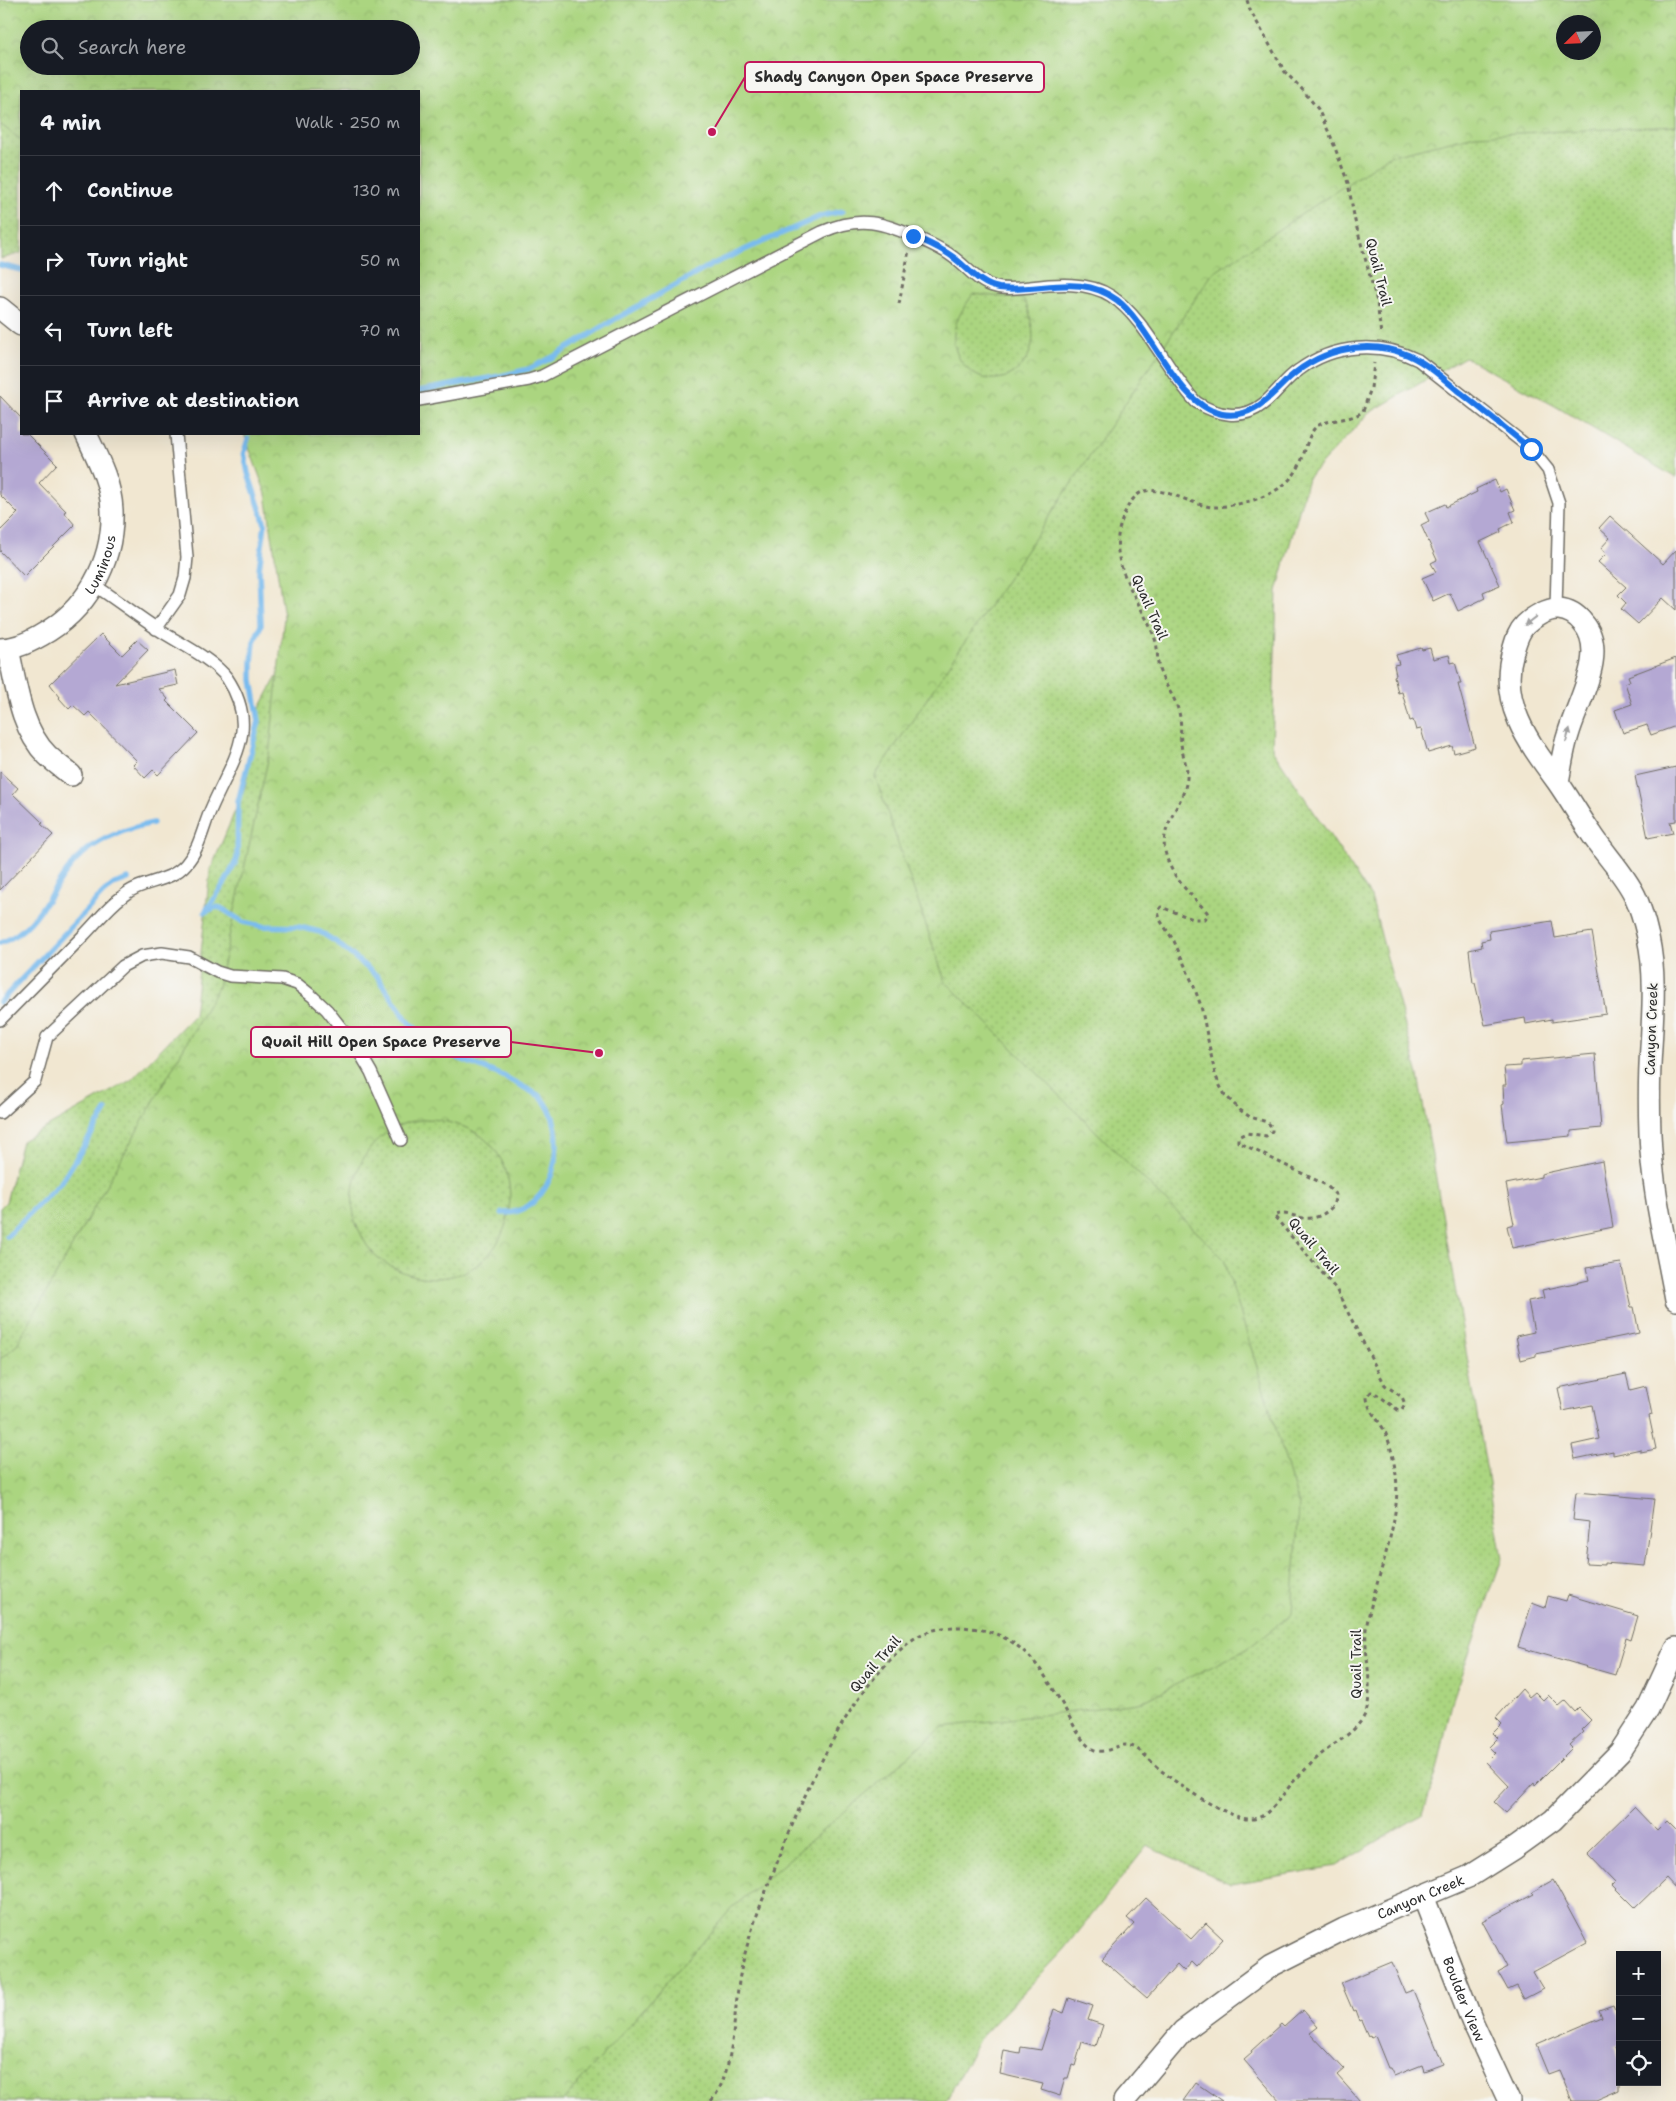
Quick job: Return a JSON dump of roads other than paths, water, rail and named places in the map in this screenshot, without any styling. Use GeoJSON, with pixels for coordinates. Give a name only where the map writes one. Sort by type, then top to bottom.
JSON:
{"type":"FeatureCollection","features":[{"type":"Feature","properties":{"kind":"street"},"geometry":{"type":"LineString","coordinates":[[0,308],[20,324]]}},
{"type":"Feature","properties":{"kind":"street","name":"Luminous"},"geometry":{"type":"LineString","coordinates":[[4,649],[23,644],[51,630],[78,606],[94,585],[108,550],[112,531],[112,507],[105,478],[86,435]]}},
{"type":"Feature","properties":{"kind":"street"},"geometry":{"type":"LineString","coordinates":[[1556,608],[1578,616],[1589,629],[1594,646],[1594,662],[1568,736],[1558,782]]}},
{"type":"Feature","properties":{"kind":"street","name":"Canyon Creek"},"geometry":{"type":"LineString","coordinates":[[1556,608],[1543,612],[1530,620],[1522,628],[1509,665],[1510,695],[1520,725],[1537,755],[1558,782],[1592,835],[1614,863],[1636,897],[1648,937],[1652,965],[1653,1013],[1649,1083],[1650,1136],[1655,1193],[1676,1300]]}},
{"type":"Feature","properties":{"kind":"street"},"geometry":{"type":"LineString","coordinates":[[4,649],[30,731],[46,754],[71,775]]}},
{"type":"Feature","properties":{"kind":"street","name":"Canyon Creek"},"geometry":{"type":"LineString","coordinates":[[1124,2101],[1182,2031],[1270,1966],[1344,1929],[1468,1877],[1514,1848],[1553,1820],[1588,1787],[1620,1752],[1648,1709],[1676,1648]]}},
{"type":"Feature","properties":{"kind":"street","name":"Boulder View"},"geometry":{"type":"LineString","coordinates":[[1423,1896],[1472,2021],[1508,2101]]}},
{"type":"Feature","properties":{"kind":"lane"},"geometry":{"type":"LineString","coordinates":[[420,400],[542,376],[822,232],[838,225],[858,222],[878,223],[896,228],[944,250],[984,283],[996,287],[1009,289],[1048,285],[1081,285],[1109,294],[1129,311],[1196,402],[1208,410],[1223,414],[1236,415],[1258,408],[1294,373],[1317,358],[1344,350],[1379,348],[1408,355],[1430,368],[1531,449],[1548,470],[1556,490],[1560,509],[1556,608]]}},
{"type":"Feature","properties":{"kind":"lane"},"geometry":{"type":"LineString","coordinates":[[156,629],[180,595],[186,578],[187,557],[176,435]]}},
{"type":"Feature","properties":{"kind":"lane"},"geometry":{"type":"LineString","coordinates":[[0,1020],[124,894],[175,874],[188,862],[201,839],[212,806],[238,754],[242,729],[240,709],[234,690],[225,676],[214,665],[156,629],[94,585]]}},
{"type":"Feature","properties":{"kind":"lane"},"geometry":{"type":"LineString","coordinates":[[0,1113],[35,1081],[47,1037],[123,966],[142,956],[162,953],[189,957],[217,972],[230,976],[282,979],[297,984],[332,1016],[357,1048],[371,1072],[401,1140]]}},
{"type":"Feature","properties":{"kind":"waterway"},"geometry":{"type":"LineString","coordinates":[[420,391],[529,369],[555,356],[617,318],[713,264],[821,216],[843,211]]}},
{"type":"Feature","properties":{"kind":"waterway"},"geometry":{"type":"LineString","coordinates":[[0,265],[20,270]]}},
{"type":"Feature","properties":{"kind":"waterway"},"geometry":{"type":"LineString","coordinates":[[248,439],[244,452],[248,473],[265,524],[259,569],[261,625],[254,642],[252,662],[252,680],[259,721],[238,802],[237,859],[226,881],[205,912],[216,907],[221,908],[243,922],[262,926],[299,927],[320,932],[336,942],[377,976],[407,1020],[431,1044],[448,1054],[503,1076],[540,1096],[550,1111],[556,1128],[557,1148],[554,1168],[546,1186],[535,1200],[520,1210],[502,1213]]}},
{"type":"Feature","properties":{"kind":"waterway"},"geometry":{"type":"LineString","coordinates":[[0,943],[14,936],[27,926],[37,915],[65,874],[86,851],[118,833],[153,823]]}},
{"type":"Feature","properties":{"kind":"waterway"},"geometry":{"type":"LineString","coordinates":[[0,1002],[102,894],[114,884],[128,879]]}},
{"type":"Feature","properties":{"kind":"waterway"},"geometry":{"type":"LineString","coordinates":[[7,1236],[62,1181],[106,1111]]}},
{"type":"Feature","properties":{"kind":"place","name":"Shady Canyon Open Space Preserve"},"geometry":{"type":"Point","coordinates":[712,132]}},
{"type":"Feature","properties":{"kind":"place","name":"Quail Hill Open Space Preserve"},"geometry":{"type":"Point","coordinates":[599,1053]}}]}
